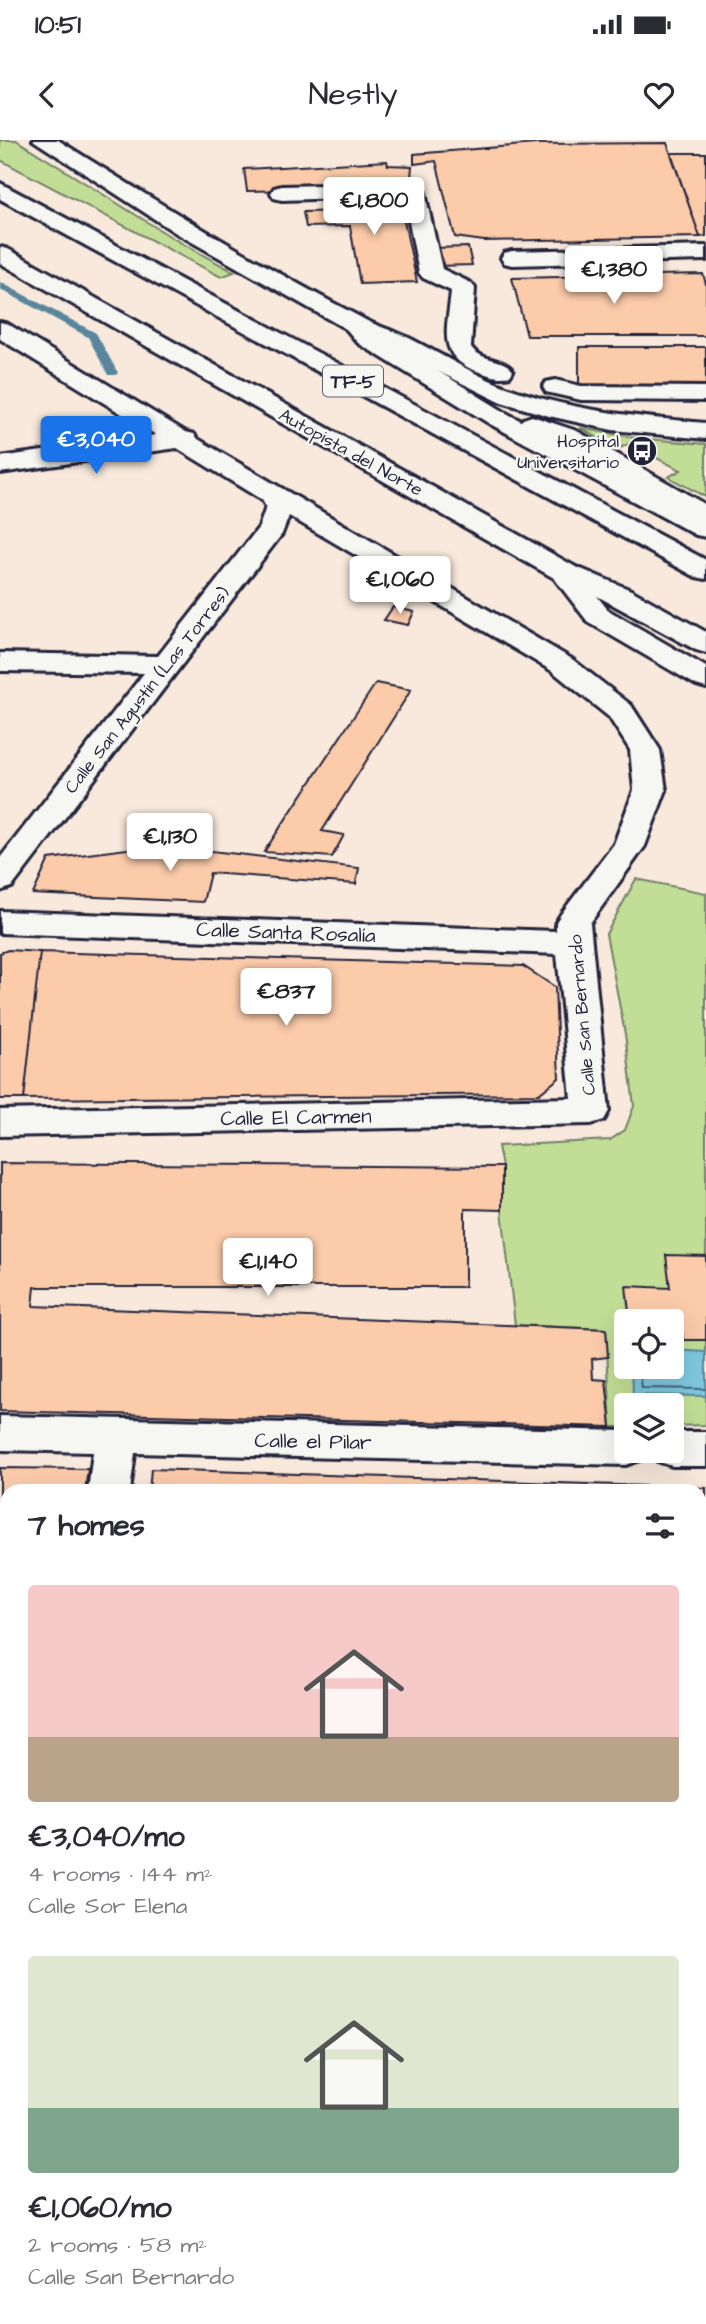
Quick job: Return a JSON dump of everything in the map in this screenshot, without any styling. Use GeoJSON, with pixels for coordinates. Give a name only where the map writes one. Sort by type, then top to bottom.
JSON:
{"type":"FeatureCollection","features":[{"type":"Feature","properties":{"kind":"main road"},"geometry":{"type":"LineString","coordinates":[[43,140],[184,228],[354,324],[507,396],[558,411],[612,422],[706,431]]}},
{"type":"Feature","properties":{"kind":"main road"},"geometry":{"type":"LineString","coordinates":[[282,193],[413,189],[431,273],[463,288],[459,347],[467,359],[528,381],[581,393],[706,394]]}},
{"type":"Feature","properties":{"kind":"main road","name":"TF-5"},"geometry":{"type":"LineString","coordinates":[[0,190],[706,571]]}},
{"type":"Feature","properties":{"kind":"main road"},"geometry":{"type":"LineString","coordinates":[[512,258],[706,253]]}},
{"type":"Feature","properties":{"kind":"main road","name":"Autopista del Norte"},"geometry":{"type":"LineString","coordinates":[[0,254],[564,572],[621,596],[706,644]]}},
{"type":"Feature","properties":{"kind":"main road"},"geometry":{"type":"LineString","coordinates":[[354,324],[367,338],[499,418],[706,529]]}},
{"type":"Feature","properties":{"kind":"main road","name":"Calle San Bernardo"},"geometry":{"type":"LineString","coordinates":[[0,329],[185,439],[272,495],[562,665],[620,711],[645,750],[650,790],[629,846],[573,922],[591,1111]]}},
{"type":"Feature","properties":{"kind":"main road"},"geometry":{"type":"LineString","coordinates":[[499,418],[542,425],[568,436],[692,508],[706,520]]}},
{"type":"Feature","properties":{"kind":"main road"},"geometry":{"type":"LineString","coordinates":[[0,465],[185,439]]}},
{"type":"Feature","properties":{"kind":"main road","name":"Calle San Agustín (Las Torres)"},"geometry":{"type":"LineString","coordinates":[[0,880],[272,528],[279,507],[272,495]]}},
{"type":"Feature","properties":{"kind":"main road"},"geometry":{"type":"LineString","coordinates":[[564,572],[598,616],[706,679]]}},
{"type":"Feature","properties":{"kind":"main road"},"geometry":{"type":"LineString","coordinates":[[0,662],[167,665]]}},
{"type":"Feature","properties":{"kind":"main road","name":"Calle Santa Rosalía"},"geometry":{"type":"LineString","coordinates":[[0,922],[573,943]]}},
{"type":"Feature","properties":{"kind":"main road","name":"Calle El Carmen"},"geometry":{"type":"LineString","coordinates":[[0,1123],[591,1111]]}},
{"type":"Feature","properties":{"kind":"main road","name":"Calle el Pilar"},"geometry":{"type":"LineString","coordinates":[[0,1433],[614,1448]]}},
{"type":"Feature","properties":{"kind":"main road"},"geometry":{"type":"LineString","coordinates":[[110,1484],[117,1437]]}},
{"type":"Feature","properties":{"kind":"main road"},"geometry":{"type":"LineString","coordinates":[[684,1449],[706,1449]]}},
{"type":"Feature","properties":{"kind":"green space"},"geometry":{"type":"Polygon","coordinates":[[[0,140],[16,140],[176,240],[234,272],[221,277],[0,160],[0,140]]]}},
{"type":"Feature","properties":{"kind":"green space"},"geometry":{"type":"Polygon","coordinates":[[[580,428],[636,438],[706,444],[706,497],[668,477],[681,470],[628,444],[618,449],[580,428]]]}},
{"type":"Feature","properties":{"kind":"green space"},"geometry":{"type":"Polygon","coordinates":[[[636,879],[706,893],[706,1425],[684,1426],[684,1393],[614,1393],[614,1427],[611,1427],[606,1329],[515,1325],[498,1146],[610,1140],[625,1130],[634,1106],[625,1034],[606,934],[636,879]]]}},
{"type":"Feature","properties":{"kind":"water"},"geometry":{"type":"Polygon","coordinates":[[[684,1351],[706,1352],[706,1396],[633,1393],[632,1379],[684,1379],[684,1351]]]}},
{"type":"Feature","properties":{"kind":"building"},"geometry":{"type":"Polygon","coordinates":[[[667,143],[700,237],[484,241],[455,237],[436,161],[414,164],[414,154],[535,144],[667,143]]]}},
{"type":"Feature","properties":{"kind":"building"},"geometry":{"type":"Polygon","coordinates":[[[671,153],[706,153],[706,236],[700,237],[671,153]]]}},
{"type":"Feature","properties":{"kind":"building"},"geometry":{"type":"Polygon","coordinates":[[[387,161],[388,165],[412,166],[411,178],[343,181],[343,189],[247,191],[244,169],[387,161]]]}},
{"type":"Feature","properties":{"kind":"building"},"geometry":{"type":"Polygon","coordinates":[[[398,193],[417,282],[360,284],[350,226],[306,227],[303,212],[348,211],[346,194],[398,193]]]}},
{"type":"Feature","properties":{"kind":"building"},"geometry":{"type":"Polygon","coordinates":[[[468,247],[472,265],[435,266],[432,248],[468,247]]]}},
{"type":"Feature","properties":{"kind":"building"},"geometry":{"type":"Polygon","coordinates":[[[703,274],[706,284],[706,336],[527,336],[512,278],[703,274]]]}},
{"type":"Feature","properties":{"kind":"building"},"geometry":{"type":"Polygon","coordinates":[[[579,347],[706,347],[706,387],[579,385],[579,347]]]}},
{"type":"Feature","properties":{"kind":"building"},"geometry":{"type":"Polygon","coordinates":[[[393,607],[414,612],[408,625],[384,620],[393,607]]]}},
{"type":"Feature","properties":{"kind":"building"},"geometry":{"type":"Polygon","coordinates":[[[376,683],[411,690],[322,831],[344,835],[332,857],[264,852],[376,683]]]}},
{"type":"Feature","properties":{"kind":"building"},"geometry":{"type":"Polygon","coordinates":[[[150,846],[153,854],[168,855],[176,847],[359,868],[356,884],[210,873],[203,902],[33,894],[49,859],[150,846]]]}},
{"type":"Feature","properties":{"kind":"building"},"geometry":{"type":"Polygon","coordinates":[[[8,950],[40,952],[24,1099],[0,1099],[0,953],[8,950]]]}},
{"type":"Feature","properties":{"kind":"building"},"geometry":{"type":"Polygon","coordinates":[[[40,952],[523,966],[555,987],[559,1078],[539,1094],[24,1099],[40,952]]]}},
{"type":"Feature","properties":{"kind":"building"},"geometry":{"type":"Polygon","coordinates":[[[0,1163],[502,1167],[502,1210],[465,1209],[465,1287],[35,1287],[33,1306],[606,1329],[608,1357],[592,1359],[593,1379],[606,1380],[611,1427],[0,1411],[0,1163]]]}},
{"type":"Feature","properties":{"kind":"building"},"geometry":{"type":"Polygon","coordinates":[[[666,1255],[706,1256],[706,1340],[684,1340],[684,1309],[629,1309],[626,1286],[670,1288],[666,1255]]]}},
{"type":"Feature","properties":{"kind":"building"},"geometry":{"type":"Polygon","coordinates":[[[0,1468],[88,1469],[86,1484],[0,1484],[0,1468]]]}},
{"type":"Feature","properties":{"kind":"building"},"geometry":{"type":"Polygon","coordinates":[[[151,1469],[589,1484],[150,1484],[151,1469]]]}},
{"type":"Feature","properties":{"kind":"waterway"},"geometry":{"type":"LineString","coordinates":[[0,285],[92,335],[112,373]]}},
{"type":"Feature","properties":{"kind":"place","name":"Hospital Universitario"},"geometry":{"type":"Point","coordinates":[642,451]}}]}
